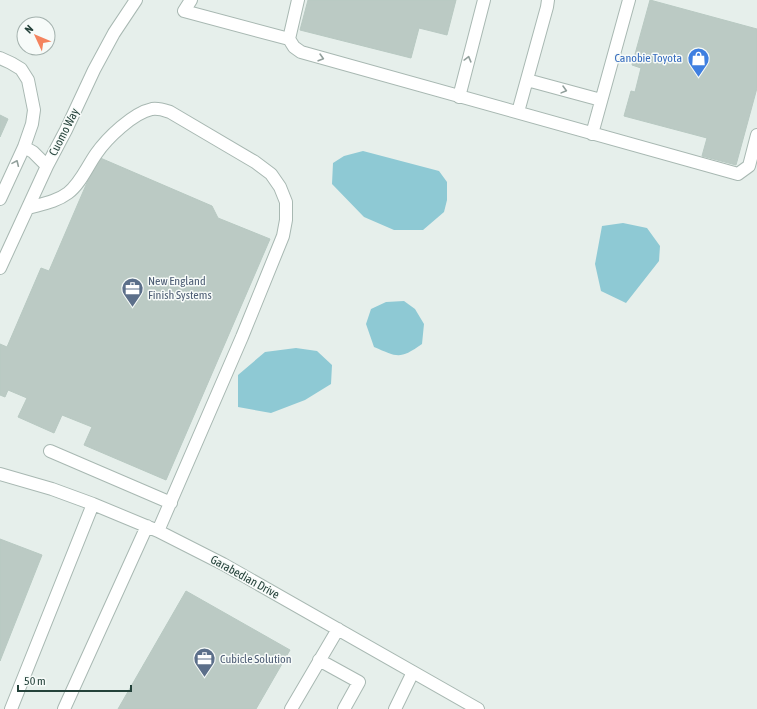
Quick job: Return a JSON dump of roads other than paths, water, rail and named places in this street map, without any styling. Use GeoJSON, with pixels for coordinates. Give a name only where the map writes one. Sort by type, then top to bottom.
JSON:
{"type":"FeatureCollection","features":[{"type":"Feature","properties":{"kind":"lane","name":"Cuomo Way"},"geometry":{"type":"LineString","coordinates":[[0,268],[47,166],[111,40],[136,0]]}},
{"type":"Feature","properties":{"kind":"lane"},"geometry":{"type":"LineString","coordinates":[[191,0],[184,11],[289,39],[294,47],[301,52],[738,174],[749,166],[757,135]]}},
{"type":"Feature","properties":{"kind":"lane"},"geometry":{"type":"LineString","coordinates":[[289,39],[298,0]]}},
{"type":"Feature","properties":{"kind":"lane"},"geometry":{"type":"LineString","coordinates":[[458,96],[484,0]]}},
{"type":"Feature","properties":{"kind":"lane"},"geometry":{"type":"LineString","coordinates":[[592,134],[629,0]]}},
{"type":"Feature","properties":{"kind":"lane"},"geometry":{"type":"LineString","coordinates":[[518,112],[549,2]]}},
{"type":"Feature","properties":{"kind":"lane"},"geometry":{"type":"LineString","coordinates":[[0,58],[11,62],[21,70],[28,80],[34,110],[32,124],[24,147],[0,199]]}},
{"type":"Feature","properties":{"kind":"lane"},"geometry":{"type":"LineString","coordinates":[[527,80],[601,100]]}},
{"type":"Feature","properties":{"kind":"lane"},"geometry":{"type":"LineString","coordinates":[[28,208],[46,204],[68,193],[77,184],[96,152],[109,138],[134,118],[153,109],[162,109],[170,112],[255,162],[271,174],[280,187],[286,202],[286,220],[283,236],[242,337],[171,503],[153,529],[64,709]]}},
{"type":"Feature","properties":{"kind":"lane"},"geometry":{"type":"LineString","coordinates":[[24,147],[33,152],[47,166]]}},
{"type":"Feature","properties":{"kind":"lane"},"geometry":{"type":"LineString","coordinates":[[50,451],[171,503]]}},
{"type":"Feature","properties":{"kind":"lane","name":"Garabedian Drive"},"geometry":{"type":"LineString","coordinates":[[0,474],[52,489],[153,529],[223,564],[478,709]]}},
{"type":"Feature","properties":{"kind":"lane"},"geometry":{"type":"LineString","coordinates":[[10,709],[92,504]]}},
{"type":"Feature","properties":{"kind":"lane"},"geometry":{"type":"LineString","coordinates":[[291,709],[338,629]]}},
{"type":"Feature","properties":{"kind":"lane"},"geometry":{"type":"LineString","coordinates":[[319,660],[359,682],[344,709]]}},
{"type":"Feature","properties":{"kind":"lane"},"geometry":{"type":"LineString","coordinates":[[395,709],[413,672]]}},
{"type":"Feature","properties":{"kind":"water"},"geometry":{"type":"Polygon","coordinates":[[[363,151],[439,171],[447,182],[447,200],[444,212],[423,230],[394,230],[364,217],[332,184],[333,163],[344,156],[363,151]]]}},
{"type":"Feature","properties":{"kind":"water"},"geometry":{"type":"Polygon","coordinates":[[[623,223],[647,228],[660,246],[659,261],[626,303],[601,291],[595,264],[602,226],[623,223]]]}},
{"type":"Feature","properties":{"kind":"water"},"geometry":{"type":"Polygon","coordinates":[[[404,301],[415,309],[424,324],[422,344],[403,355],[394,355],[374,347],[366,324],[371,309],[386,302],[404,301]]]}},
{"type":"Feature","properties":{"kind":"water"},"geometry":{"type":"Polygon","coordinates":[[[296,348],[317,351],[332,365],[331,384],[305,400],[271,413],[238,407],[238,375],[265,352],[296,348]]]}},
{"type":"Feature","properties":{"kind":"place","name":"Canobie Toyota"},"geometry":{"type":"Point","coordinates":[698,78]}},
{"type":"Feature","properties":{"kind":"place","name":"New England Finish Systems"},"geometry":{"type":"Point","coordinates":[132,308]}},
{"type":"Feature","properties":{"kind":"place","name":"Cubicle Solution"},"geometry":{"type":"Point","coordinates":[204,678]}}]}
